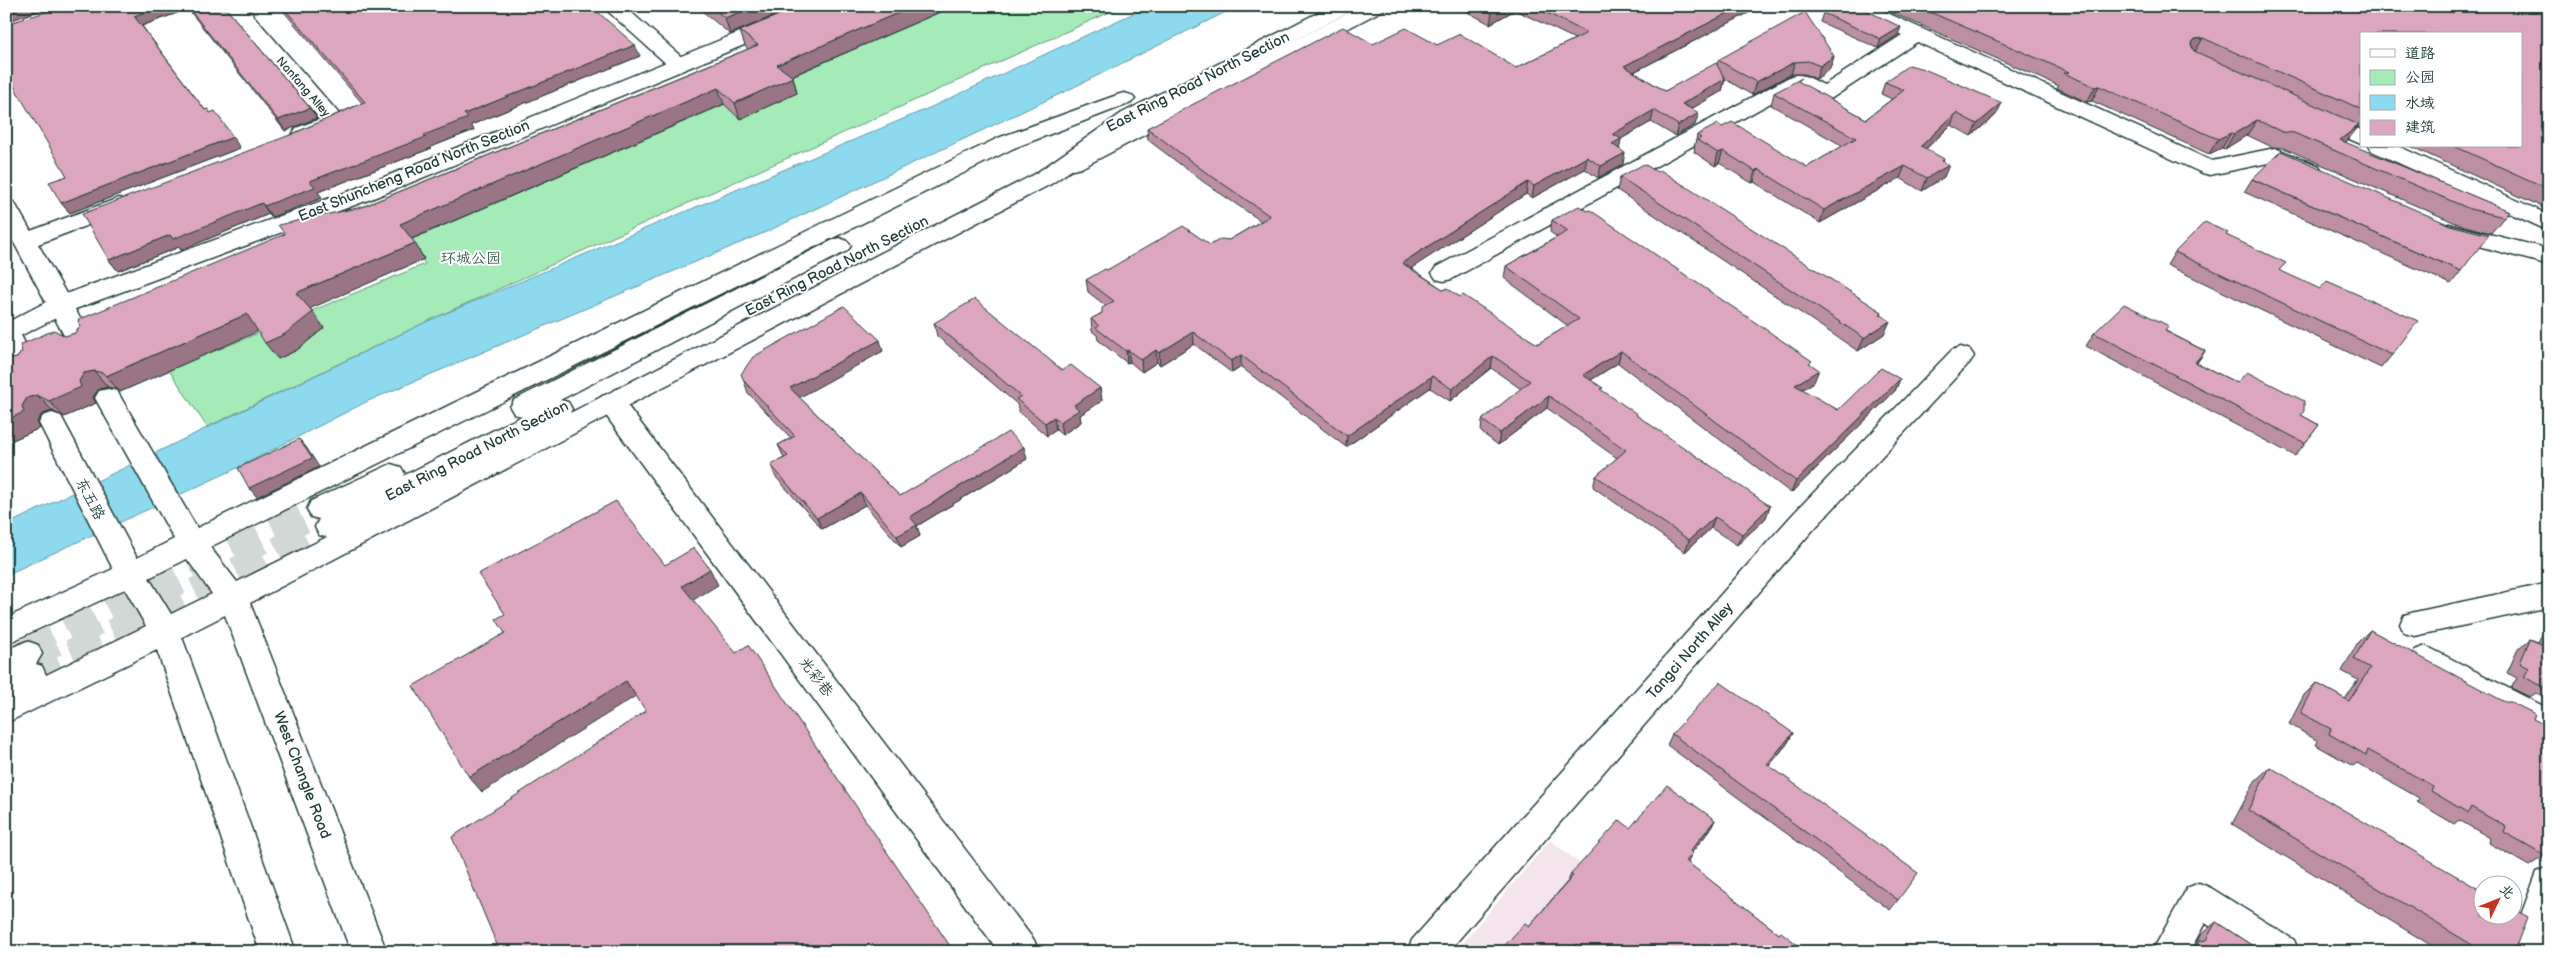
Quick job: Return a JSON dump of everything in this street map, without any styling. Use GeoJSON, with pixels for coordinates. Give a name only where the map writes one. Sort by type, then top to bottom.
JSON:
{"type":"FeatureCollection","features":[{"type":"Feature","properties":{"kind":"street","name":"Nanfang Alley"},"geometry":{"type":"LineString","coordinates":[[234,6],[333,121],[288,139]]}},
{"type":"Feature","properties":{"kind":"street"},"geometry":{"type":"LineString","coordinates":[[612,6],[678,64]]}},
{"type":"Feature","properties":{"kind":"street","name":"East Shuncheng Road North Section"},"geometry":{"type":"LineString","coordinates":[[7,332],[61,305],[363,194],[822,6]]}},
{"type":"Feature","properties":{"kind":"street","name":"East Ring Road North Section"},"geometry":{"type":"LineString","coordinates":[[1167,77],[1310,6]]}},
{"type":"Feature","properties":{"kind":"street","name":"East Ring Road North Section"},"geometry":{"type":"LineString","coordinates":[[325,518],[1137,100],[1346,6]]}},
{"type":"Feature","properties":{"kind":"street"},"geometry":{"type":"LineString","coordinates":[[6,710],[166,633],[1376,6]]}},
{"type":"Feature","properties":{"kind":"street"},"geometry":{"type":"LineString","coordinates":[[1855,6],[2210,168],[2274,155],[2327,178]]}},
{"type":"Feature","properties":{"kind":"street"},"geometry":{"type":"LineString","coordinates":[[1444,273],[1798,80],[1825,94],[1916,34]]}},
{"type":"Feature","properties":{"kind":"street"},"geometry":{"type":"LineString","coordinates":[[1043,179],[1137,100]]}},
{"type":"Feature","properties":{"kind":"street"},"geometry":{"type":"LineString","coordinates":[[6,632],[130,574],[191,542],[1006,143],[1137,100]]}},
{"type":"Feature","properties":{"kind":"street"},"geometry":{"type":"LineString","coordinates":[[2300,109],[2360,138]]}},
{"type":"Feature","properties":{"kind":"street"},"geometry":{"type":"LineString","coordinates":[[2384,148],[2549,224]]}},
{"type":"Feature","properties":{"kind":"street"},"geometry":{"type":"LineString","coordinates":[[26,241],[134,199]]}},
{"type":"Feature","properties":{"kind":"street"},"geometry":{"type":"LineString","coordinates":[[6,207],[80,341]]}},
{"type":"Feature","properties":{"kind":"street"},"geometry":{"type":"LineString","coordinates":[[2432,223],[2449,231],[2549,257]]}},
{"type":"Feature","properties":{"kind":"street"},"geometry":{"type":"LineString","coordinates":[[7,332],[23,366]]}},
{"type":"Feature","properties":{"kind":"street","name":"Tangci North Alley"},"geometry":{"type":"LineString","coordinates":[[1425,952],[1803,522],[1961,356]]}},
{"type":"Feature","properties":{"kind":"street"},"geometry":{"type":"LineString","coordinates":[[108,398],[174,516],[191,542]]}},
{"type":"Feature","properties":{"kind":"street","name":"光彩巷"},"geometry":{"type":"LineString","coordinates":[[611,403],[1021,952]]}},
{"type":"Feature","properties":{"kind":"street","name":"东五路"},"geometry":{"type":"LineString","coordinates":[[52,423],[63,448],[114,545],[166,633]]}},
{"type":"Feature","properties":{"kind":"street","name":"West Changle Road"},"geometry":{"type":"LineString","coordinates":[[191,542],[213,575],[233,598],[369,952]]}},
{"type":"Feature","properties":{"kind":"street"},"geometry":{"type":"LineString","coordinates":[[2415,624],[2549,596]]}},
{"type":"Feature","properties":{"kind":"street"},"geometry":{"type":"LineString","coordinates":[[166,633],[278,952]]}},
{"type":"Feature","properties":{"kind":"street"},"geometry":{"type":"LineString","coordinates":[[2426,659],[2549,726]]}},
{"type":"Feature","properties":{"kind":"street"},"geometry":{"type":"LineString","coordinates":[[2525,952],[2549,883]]}},
{"type":"Feature","properties":{"kind":"street"},"geometry":{"type":"LineString","coordinates":[[2170,952],[2199,900],[2280,952]]}},
{"type":"Feature","properties":{"kind":"shaded area"},"geometry":{"type":"Polygon","coordinates":[[[1550,840],[1690,952],[1455,952],[1550,840]]]}},
{"type":"Feature","properties":{"kind":"green space","name":"环城公园"},"geometry":{"type":"Polygon","coordinates":[[[954,6],[1123,6],[430,320],[207,427],[169,370],[425,264],[409,240],[954,6]]]}},
{"type":"Feature","properties":{"kind":"water"},"geometry":{"type":"Polygon","coordinates":[[[1149,6],[1238,6],[1064,92],[766,232],[368,401],[231,471],[6,575],[6,525],[430,320],[929,108],[1149,6]]]}},
{"type":"Feature","properties":{"kind":"building"},"geometry":{"type":"Polygon","coordinates":[[[66,6],[161,6],[134,16],[205,110],[208,109],[210,113],[215,111],[233,137],[61,203],[49,182],[67,176],[6,73],[6,24],[66,6]]]}},
{"type":"Feature","properties":{"kind":"building"},"geometry":{"type":"Polygon","coordinates":[[[187,6],[224,6],[310,108],[278,120],[187,6]]]}},
{"type":"Feature","properties":{"kind":"building"},"geometry":{"type":"Polygon","coordinates":[[[282,6],[475,6],[477,8],[481,6],[485,10],[494,6],[591,6],[635,45],[464,114],[468,118],[424,135],[426,137],[310,181],[315,187],[264,206],[262,203],[173,239],[170,235],[109,260],[82,214],[290,135],[365,102],[282,6]]]}},
{"type":"Feature","properties":{"kind":"building"},"geometry":{"type":"Polygon","coordinates":[[[710,6],[755,6],[725,18],[710,6]]]}},
{"type":"Feature","properties":{"kind":"building"},"geometry":{"type":"Polygon","coordinates":[[[801,6],[914,6],[777,65],[793,77],[735,103],[718,88],[400,224],[415,243],[296,293],[313,312],[285,334],[265,343],[247,314],[106,376],[103,373],[94,371],[84,373],[79,381],[81,387],[49,401],[37,395],[27,398],[22,406],[24,412],[6,420],[6,360],[17,358],[22,351],[20,345],[54,330],[65,336],[75,333],[80,326],[78,320],[285,234],[278,225],[362,207],[758,45],[740,31],[801,6]]]}},
{"type":"Feature","properties":{"kind":"building"},"geometry":{"type":"Polygon","coordinates":[[[1480,6],[1503,6],[1492,12],[1480,6]]]}},
{"type":"Feature","properties":{"kind":"building"},"geometry":{"type":"Polygon","coordinates":[[[1533,6],[1742,6],[1624,66],[1665,91],[1716,63],[1725,79],[1682,104],[1699,113],[1678,125],[1654,110],[1613,134],[1621,139],[1612,144],[1625,153],[1601,166],[1587,157],[1534,186],[1528,182],[1402,263],[1444,290],[1447,288],[1460,297],[1463,295],[1537,344],[1579,319],[1506,266],[1568,231],[1552,220],[1579,206],[1587,211],[1590,210],[1812,361],[1809,363],[1819,370],[1795,385],[1838,410],[1881,368],[1900,379],[1796,481],[1621,351],[1583,375],[1603,388],[1600,389],[1636,415],[1770,506],[1742,534],[1715,517],[1689,540],[1596,476],[1626,450],[1549,396],[1500,433],[1482,420],[1530,381],[1493,356],[1452,389],[1432,376],[1347,436],[1241,355],[1231,361],[1193,332],[1159,353],[1156,350],[1141,360],[1096,328],[1099,326],[1091,319],[1102,313],[1102,308],[1114,301],[1086,280],[1105,269],[1107,270],[1183,226],[1210,245],[1221,239],[1229,240],[1270,216],[1204,171],[1147,128],[1343,27],[1373,44],[1406,28],[1437,45],[1460,34],[1516,68],[1587,33],[1533,6]]]}},
{"type":"Feature","properties":{"kind":"building"},"geometry":{"type":"Polygon","coordinates":[[[1834,6],[1857,6],[1901,27],[1881,39],[1823,13],[1834,6]]]}},
{"type":"Feature","properties":{"kind":"building"},"geometry":{"type":"Polygon","coordinates":[[[1916,6],[2549,6],[2549,189],[2458,148],[2522,148],[2522,32],[2360,32],[2360,109],[2203,38],[2195,39],[2191,44],[2194,51],[2359,125],[2340,140],[2509,211],[2504,217],[2470,209],[2294,133],[2282,132],[2257,120],[2234,134],[2231,133],[2218,139],[2099,86],[2095,87],[2064,73],[2069,72],[1916,6]]]}},
{"type":"Feature","properties":{"kind":"building"},"geometry":{"type":"Polygon","coordinates":[[[1805,12],[1834,56],[1820,66],[1808,61],[1795,62],[1756,82],[1718,60],[1805,12]]]}},
{"type":"Feature","properties":{"kind":"building"},"geometry":{"type":"Polygon","coordinates":[[[1909,65],[1924,69],[2002,103],[1977,124],[1956,113],[1921,146],[1944,159],[1942,161],[1949,165],[1927,178],[1905,166],[1824,210],[1758,169],[1755,171],[1723,151],[1718,153],[1697,140],[1701,138],[1697,135],[1718,124],[1722,127],[1732,122],[1807,167],[1856,138],[1774,93],[1802,78],[1798,81],[1866,119],[1904,90],[1885,82],[1909,65]]]}},
{"type":"Feature","properties":{"kind":"building"},"geometry":{"type":"Polygon","coordinates":[[[2281,151],[2450,225],[2489,235],[2461,271],[2252,179],[2281,151]]]}},
{"type":"Feature","properties":{"kind":"building"},"geometry":{"type":"Polygon","coordinates":[[[1644,164],[1657,172],[1660,170],[1882,312],[1880,314],[1890,321],[1864,338],[1620,177],[1644,164]]]}},
{"type":"Feature","properties":{"kind":"building"},"geometry":{"type":"Polygon","coordinates":[[[2205,222],[2228,233],[2226,235],[2286,263],[2279,270],[2320,289],[2327,281],[2418,321],[2392,355],[2175,252],[2205,222]]]}},
{"type":"Feature","properties":{"kind":"building"},"geometry":{"type":"Polygon","coordinates":[[[975,299],[1062,370],[1071,365],[1100,388],[1074,405],[1079,410],[1060,422],[1054,417],[1045,423],[1016,399],[1021,396],[934,323],[975,299]]]}},
{"type":"Feature","properties":{"kind":"building"},"geometry":{"type":"Polygon","coordinates":[[[2124,304],[2169,326],[2165,331],[2205,351],[2195,362],[2237,383],[2247,372],[2304,401],[2304,411],[2301,415],[2319,425],[2305,443],[2094,333],[2124,304]]]}},
{"type":"Feature","properties":{"kind":"building"},"geometry":{"type":"Polygon","coordinates":[[[844,306],[880,340],[790,388],[900,496],[1008,432],[1024,447],[910,517],[917,525],[897,536],[861,493],[817,518],[771,465],[788,456],[778,445],[795,436],[744,381],[741,374],[753,357],[844,306]]]}},
{"type":"Feature","properties":{"kind":"building"},"geometry":{"type":"Polygon","coordinates":[[[299,439],[312,458],[249,488],[238,468],[299,439]]]}},
{"type":"Feature","properties":{"kind":"building"},"geometry":{"type":"Polygon","coordinates":[[[616,501],[665,565],[694,548],[710,569],[682,586],[736,653],[748,645],[954,952],[500,952],[452,837],[646,711],[626,681],[469,777],[413,686],[505,633],[496,619],[505,614],[478,574],[616,501]]]}},
{"type":"Feature","properties":{"kind":"building"},"geometry":{"type":"Polygon","coordinates":[[[2370,630],[2505,702],[2511,702],[2535,714],[2533,719],[2549,727],[2549,790],[2542,808],[2549,812],[2549,845],[2545,855],[2504,832],[2506,827],[2471,807],[2468,813],[2431,791],[2433,786],[2368,750],[2366,755],[2329,734],[2331,729],[2301,713],[2316,683],[2349,701],[2370,668],[2354,659],[2370,630]]]}},
{"type":"Feature","properties":{"kind":"building"},"geometry":{"type":"Polygon","coordinates":[[[2549,634],[2549,682],[2546,680],[2544,687],[2524,677],[2529,668],[2520,663],[2530,639],[2543,645],[2549,634]]]}},
{"type":"Feature","properties":{"kind":"building"},"geometry":{"type":"Polygon","coordinates":[[[1720,682],[1793,733],[1767,764],[1918,873],[1898,900],[1672,734],[1720,682]]]}},
{"type":"Feature","properties":{"kind":"building"},"geometry":{"type":"Polygon","coordinates":[[[2270,767],[2472,885],[2472,926],[2522,926],[2522,914],[2528,917],[2515,952],[2484,952],[2248,810],[2270,767]]]}},
{"type":"Feature","properties":{"kind":"building"},"geometry":{"type":"Polygon","coordinates":[[[1667,785],[1715,820],[1690,851],[1693,853],[1686,861],[1779,934],[1781,932],[1807,952],[1586,952],[1576,944],[1569,952],[1499,952],[1525,923],[1529,926],[1573,876],[1571,874],[1620,820],[1630,828],[1667,785]]]}},
{"type":"Feature","properties":{"kind":"building"},"geometry":{"type":"Polygon","coordinates":[[[2216,922],[2262,952],[2193,952],[2199,941],[2206,940],[2216,922]]]}},
{"type":"Feature","properties":{"kind":"tunnel"},"geometry":{"type":"LineString","coordinates":[[27,654],[321,509]]}},
{"type":"Feature","properties":{"kind":"tunnel"},"geometry":{"type":"LineString","coordinates":[[31,675],[329,527]]}}]}
